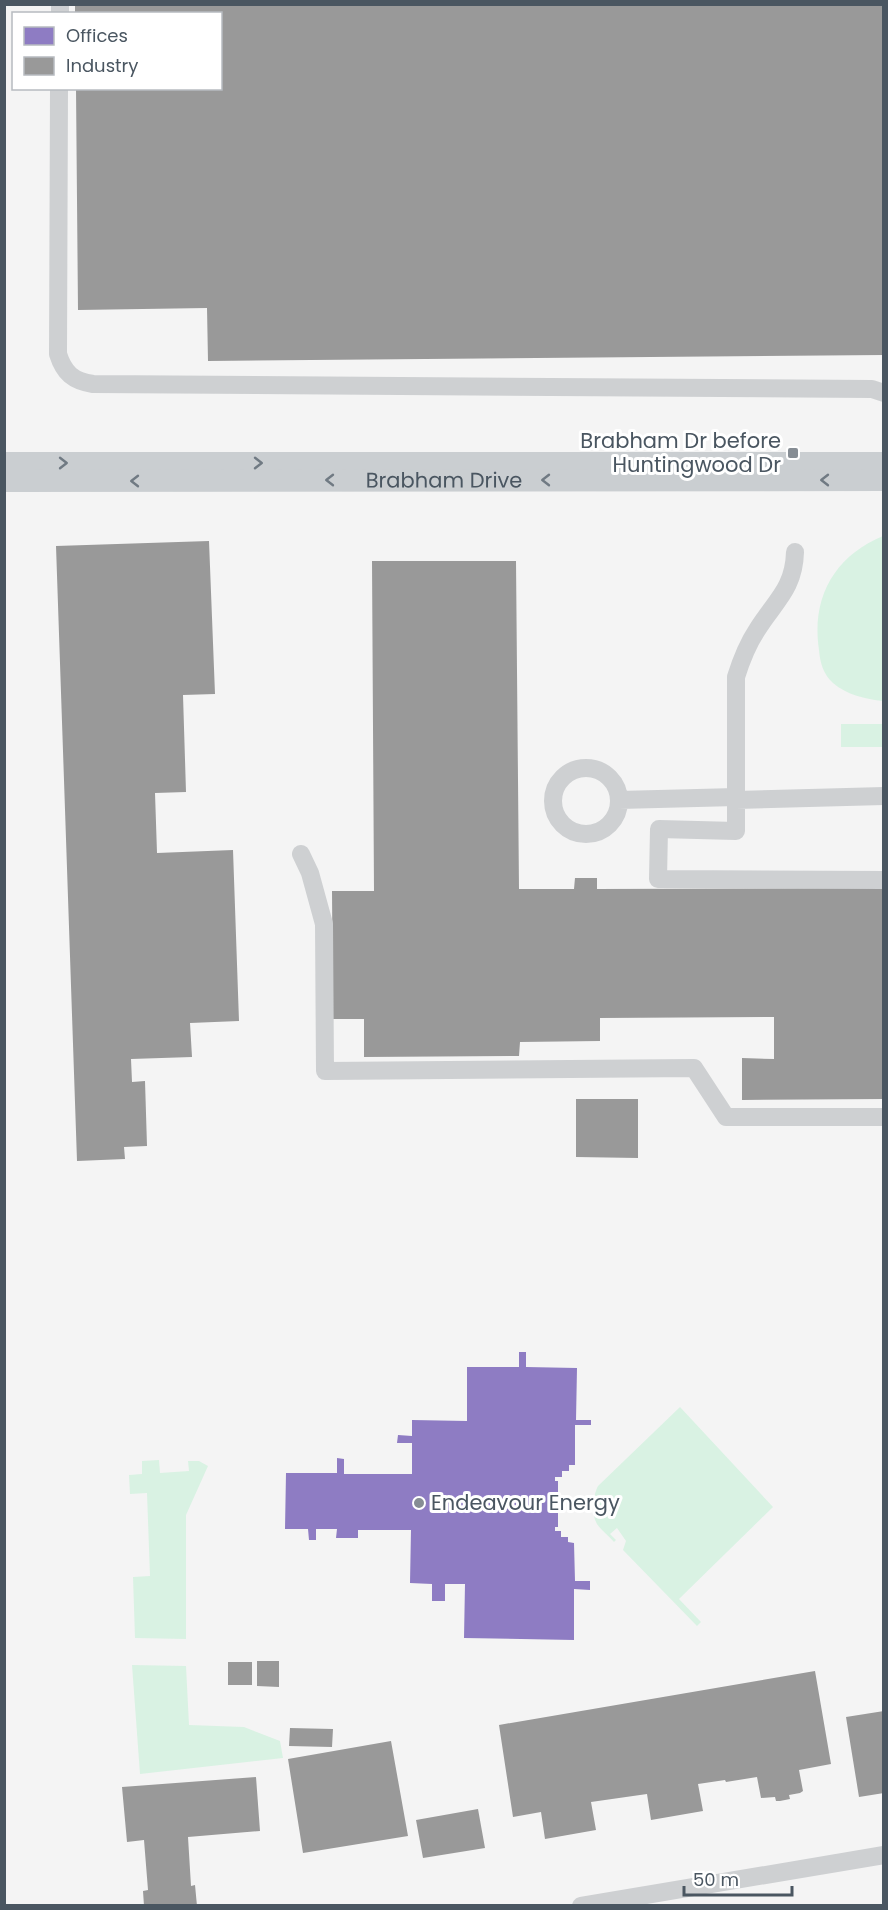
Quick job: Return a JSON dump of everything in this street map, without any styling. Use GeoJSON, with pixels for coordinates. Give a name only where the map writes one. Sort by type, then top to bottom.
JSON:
{"type":"FeatureCollection","features":[{"type":"Feature","properties":{"kind":"main road","name":"Brabham Drive"},"geometry":{"type":"LineString","coordinates":[[4,463],[884,463]]}},
{"type":"Feature","properties":{"kind":"main road","name":"Brabham Drive"},"geometry":{"type":"LineString","coordinates":[[4,481],[884,480]]}},
{"type":"Feature","properties":{"kind":"street"},"geometry":{"type":"LineString","coordinates":[[59,90],[58,354],[66,373],[80,382],[872,389],[884,393]]}},
{"type":"Feature","properties":{"kind":"street"},"geometry":{"type":"LineString","coordinates":[[795,552],[794,567],[789,583],[757,630],[736,677],[736,831],[659,829],[658,879],[884,880]]}},
{"type":"Feature","properties":{"kind":"street"},"geometry":{"type":"LineString","coordinates":[[619,800],[884,788]]}},
{"type":"Feature","properties":{"kind":"street"},"geometry":{"type":"LineString","coordinates":[[736,795],[884,796]]}},
{"type":"Feature","properties":{"kind":"street"},"geometry":{"type":"LineString","coordinates":[[301,854],[310,873],[324,924],[326,1071],[694,1068],[726,1117],[884,1117]]}},
{"type":"Feature","properties":{"kind":"street"},"geometry":{"type":"LineString","coordinates":[[581,1905],[884,1855]]}},
{"type":"Feature","properties":{"kind":"green space"},"geometry":{"type":"Polygon","coordinates":[[[883,536],[883,701],[850,693],[838,687],[830,679],[821,663],[817,631],[823,596],[830,581],[852,555],[866,544],[883,536]]]}},
{"type":"Feature","properties":{"kind":"green space"},"geometry":{"type":"Polygon","coordinates":[[[841,724],[883,724],[883,747],[841,747],[841,724]]]}},
{"type":"Feature","properties":{"kind":"green space"},"geometry":{"type":"Polygon","coordinates":[[[680,1407],[773,1507],[679,1599],[701,1622],[697,1626],[623,1550],[626,1541],[617,1528],[610,1534],[616,1540],[614,1542],[597,1524],[593,1510],[598,1486],[680,1407]]]}},
{"type":"Feature","properties":{"kind":"green space"},"geometry":{"type":"Polygon","coordinates":[[[159,1460],[160,1473],[189,1471],[188,1461],[199,1461],[208,1466],[186,1515],[186,1639],[135,1638],[133,1577],[150,1576],[147,1493],[130,1494],[129,1475],[142,1474],[142,1461],[159,1460]]]}},
{"type":"Feature","properties":{"kind":"green space"},"geometry":{"type":"Polygon","coordinates":[[[132,1665],[186,1666],[189,1725],[244,1727],[280,1741],[283,1758],[140,1774],[132,1665]]]}},
{"type":"Feature","properties":{"kind":"building: Offices","name":"Endeavour Energy"},"geometry":{"type":"Polygon","coordinates":[[[519,1352],[526,1352],[526,1367],[577,1368],[576,1420],[591,1420],[591,1425],[575,1425],[575,1465],[569,1465],[569,1471],[562,1471],[562,1477],[555,1477],[555,1481],[558,1481],[558,1495],[552,1495],[552,1512],[558,1512],[558,1527],[555,1527],[555,1531],[561,1531],[561,1537],[568,1537],[568,1542],[574,1543],[575,1581],[590,1581],[590,1590],[574,1589],[574,1640],[464,1638],[465,1584],[445,1584],[445,1601],[432,1601],[432,1584],[410,1583],[411,1530],[358,1530],[358,1538],[336,1538],[337,1529],[316,1529],[316,1540],[309,1540],[308,1529],[285,1529],[286,1473],[337,1473],[337,1458],[344,1459],[344,1474],[412,1474],[412,1443],[397,1443],[398,1435],[412,1436],[412,1420],[467,1421],[467,1367],[519,1367],[519,1352]]]}},
{"type":"Feature","properties":{"kind":"building: Industry"},"geometry":{"type":"Polygon","coordinates":[[[75,4],[884,4],[884,355],[208,361],[207,308],[78,310],[76,90],[222,90],[222,12],[75,12],[75,4]]]}},
{"type":"Feature","properties":{"kind":"building: Industry"},"geometry":{"type":"Polygon","coordinates":[[[209,541],[215,694],[183,695],[186,792],[155,793],[157,853],[233,850],[239,1021],[190,1023],[192,1057],[131,1059],[132,1082],[145,1081],[147,1146],[124,1147],[125,1159],[77,1161],[56,546],[209,541]]]}},
{"type":"Feature","properties":{"kind":"building: Industry"},"geometry":{"type":"Polygon","coordinates":[[[372,561],[516,561],[519,889],[574,889],[575,878],[597,878],[597,889],[884,888],[884,1099],[742,1100],[742,1058],[774,1059],[774,1017],[600,1018],[600,1041],[520,1042],[519,1056],[364,1057],[364,1019],[333,1019],[332,891],[374,891],[372,561]]]}},
{"type":"Feature","properties":{"kind":"building: Industry"},"geometry":{"type":"Polygon","coordinates":[[[576,1099],[638,1099],[638,1158],[576,1157],[576,1099]]]}},
{"type":"Feature","properties":{"kind":"building: Industry"},"geometry":{"type":"Polygon","coordinates":[[[257,1661],[279,1661],[279,1687],[257,1686],[257,1661]]]}},
{"type":"Feature","properties":{"kind":"building: Industry"},"geometry":{"type":"Polygon","coordinates":[[[228,1662],[252,1662],[252,1685],[228,1685],[228,1662]]]}},
{"type":"Feature","properties":{"kind":"building: Industry"},"geometry":{"type":"Polygon","coordinates":[[[815,1671],[831,1764],[799,1770],[803,1791],[789,1795],[790,1799],[776,1801],[775,1797],[761,1798],[757,1777],[698,1784],[703,1811],[651,1820],[647,1794],[591,1802],[596,1830],[545,1839],[541,1812],[513,1817],[499,1725],[815,1671]]]}},
{"type":"Feature","properties":{"kind":"building: Industry"},"geometry":{"type":"Polygon","coordinates":[[[884,1711],[884,1793],[859,1797],[846,1717],[884,1711]]]}},
{"type":"Feature","properties":{"kind":"building: Industry"},"geometry":{"type":"Polygon","coordinates":[[[290,1728],[333,1729],[332,1747],[289,1746],[290,1728]]]}},
{"type":"Feature","properties":{"kind":"building: Industry"},"geometry":{"type":"Polygon","coordinates":[[[391,1741],[408,1836],[303,1853],[288,1759],[391,1741]]]}},
{"type":"Feature","properties":{"kind":"building: Industry"},"geometry":{"type":"Polygon","coordinates":[[[256,1777],[260,1831],[188,1837],[191,1886],[195,1885],[197,1906],[144,1906],[143,1891],[148,1890],[144,1840],[127,1842],[122,1787],[256,1777]]]}},
{"type":"Feature","properties":{"kind":"building: Industry"},"geometry":{"type":"Polygon","coordinates":[[[478,1809],[485,1848],[423,1858],[416,1820],[478,1809]]]}},
{"type":"Feature","properties":{"kind":"place","name":"Brabham Dr before Huntingwood Dr"},"geometry":{"type":"Point","coordinates":[793,453]}},
{"type":"Feature","properties":{"kind":"place","name":"Endeavour Energy"},"geometry":{"type":"Point","coordinates":[419,1503]}}]}
